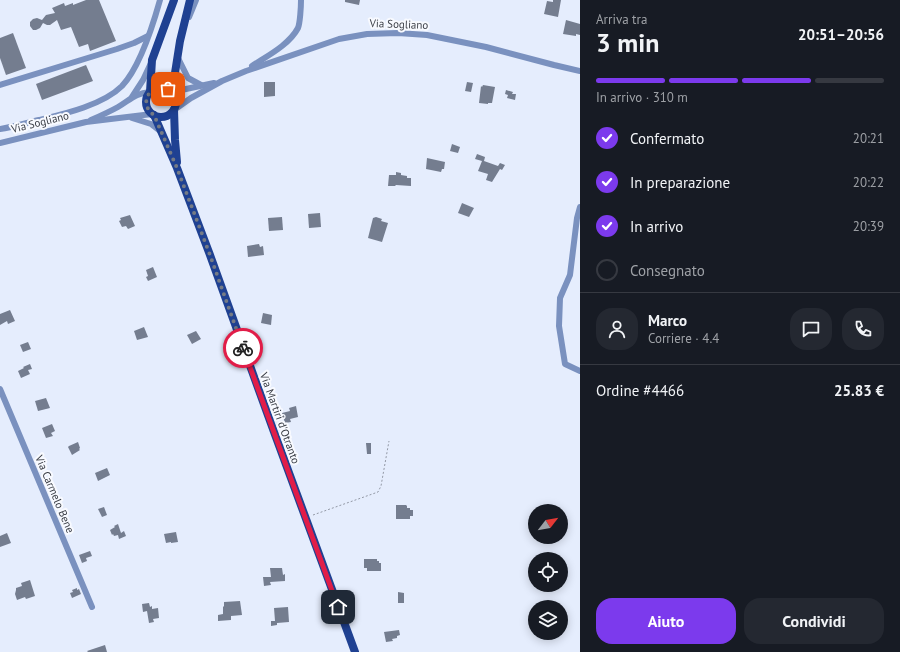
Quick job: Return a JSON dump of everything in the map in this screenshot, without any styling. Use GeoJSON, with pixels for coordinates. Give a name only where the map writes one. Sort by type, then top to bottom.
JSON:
{"type":"FeatureCollection","features":[{"type":"Feature","properties":{"kind":"main road"},"geometry":{"type":"LineString","coordinates":[[153,115],[147,107],[146,102],[150,92],[152,60],[174,0]]}},
{"type":"Feature","properties":{"kind":"main road"},"geometry":{"type":"LineString","coordinates":[[174,110],[177,101],[172,92],[180,41],[190,0]]}},
{"type":"Feature","properties":{"kind":"main road","name":"Via Sogliano"},"geometry":{"type":"LineString","coordinates":[[150,92],[158,87],[164,87],[172,92]]}},
{"type":"Feature","properties":{"kind":"main road","name":"Via Sogliano"},"geometry":{"type":"LineString","coordinates":[[153,115],[162,118],[171,114],[174,110]]}},
{"type":"Feature","properties":{"kind":"main road","name":"Via Martiri d'Otranto"},"geometry":{"type":"LineString","coordinates":[[174,110],[177,168]]}},
{"type":"Feature","properties":{"kind":"main road","name":"Via Martiri d'Otranto"},"geometry":{"type":"LineString","coordinates":[[153,115],[177,168],[210,255],[354,652]]}},
{"type":"Feature","properties":{"kind":"street"},"geometry":{"type":"LineString","coordinates":[[0,129],[59,115],[91,104],[111,95],[122,86],[132,73],[155,18],[160,0]]}},
{"type":"Feature","properties":{"kind":"street"},"geometry":{"type":"LineString","coordinates":[[180,41],[196,0]]}},
{"type":"Feature","properties":{"kind":"street"},"geometry":{"type":"LineString","coordinates":[[246,71],[273,53],[298,27],[301,0]]}},
{"type":"Feature","properties":{"kind":"street","name":"Via Sogliano"},"geometry":{"type":"LineString","coordinates":[[174,110],[191,98],[222,81],[246,71],[339,39],[367,34],[398,33],[428,35],[486,47],[580,71]]}},
{"type":"Feature","properties":{"kind":"street"},"geometry":{"type":"LineString","coordinates":[[0,85],[117,49],[148,36]]}},
{"type":"Feature","properties":{"kind":"street"},"geometry":{"type":"LineString","coordinates":[[178,58],[188,78],[201,85]]}},
{"type":"Feature","properties":{"kind":"street"},"geometry":{"type":"LineString","coordinates":[[132,97],[143,80],[152,60]]}},
{"type":"Feature","properties":{"kind":"street","name":"Via Sogliano"},"geometry":{"type":"LineString","coordinates":[[172,92],[222,81]]}},
{"type":"Feature","properties":{"kind":"street","name":"Via Sogliano"},"geometry":{"type":"LineString","coordinates":[[86,122],[118,107],[132,97],[150,92]]}},
{"type":"Feature","properties":{"kind":"street","name":"Via Sogliano"},"geometry":{"type":"LineString","coordinates":[[0,143],[86,122],[129,116],[153,115]]}},
{"type":"Feature","properties":{"kind":"street","name":"Via Sogliano"},"geometry":{"type":"LineString","coordinates":[[129,116],[151,124],[160,131]]}},
{"type":"Feature","properties":{"kind":"street"},"geometry":{"type":"LineString","coordinates":[[580,207],[577,218],[570,275],[560,298],[559,326],[565,364],[580,371]]}},
{"type":"Feature","properties":{"kind":"street","name":"Via Carmelo Bene"},"geometry":{"type":"LineString","coordinates":[[0,388],[92,607]]}},
{"type":"Feature","properties":{"kind":"path"},"geometry":{"type":"LineString","coordinates":[[305,518],[378,492],[381,486],[389,441]]}},
{"type":"Feature","properties":{"kind":"building"},"geometry":{"type":"Polygon","coordinates":[[[86,0],[99,0],[116,41],[90,51],[88,44],[79,47],[71,27],[61,30],[57,20],[50,25],[43,23],[40,28],[36,30],[33,30],[30,26],[30,22],[33,19],[37,18],[42,20],[46,15],[55,13],[52,8],[64,3],[65,6],[73,3],[73,5],[86,0]]]}},
{"type":"Feature","properties":{"kind":"building"},"geometry":{"type":"Polygon","coordinates":[[[345,0],[360,0],[359,5],[345,2],[345,0]]]}},
{"type":"Feature","properties":{"kind":"building"},"geometry":{"type":"Polygon","coordinates":[[[553,0],[561,0],[558,17],[544,14],[547,1],[553,2],[553,0]]]}},
{"type":"Feature","properties":{"kind":"building"},"geometry":{"type":"Polygon","coordinates":[[[566,20],[580,24],[580,35],[576,34],[576,36],[563,34],[566,20]]]}},
{"type":"Feature","properties":{"kind":"building"},"geometry":{"type":"Polygon","coordinates":[[[13,33],[26,68],[6,75],[0,58],[0,38],[13,33]]]}},
{"type":"Feature","properties":{"kind":"building"},"geometry":{"type":"Polygon","coordinates":[[[86,65],[93,81],[42,100],[36,84],[86,65]]]}},
{"type":"Feature","properties":{"kind":"building"},"geometry":{"type":"Polygon","coordinates":[[[264,82],[275,82],[275,96],[264,97],[264,82]]]}},
{"type":"Feature","properties":{"kind":"building"},"geometry":{"type":"Polygon","coordinates":[[[467,82],[473,83],[471,92],[465,91],[467,82]]]}},
{"type":"Feature","properties":{"kind":"building"},"geometry":{"type":"Polygon","coordinates":[[[483,85],[495,87],[492,103],[479,103],[481,86],[482,87],[483,85]]]}},
{"type":"Feature","properties":{"kind":"building"},"geometry":{"type":"Polygon","coordinates":[[[506,90],[513,92],[512,94],[516,94],[515,100],[507,98],[508,95],[505,94],[506,90]]]}},
{"type":"Feature","properties":{"kind":"building"},"geometry":{"type":"Polygon","coordinates":[[[452,144],[460,147],[458,153],[450,151],[452,144]]]}},
{"type":"Feature","properties":{"kind":"building"},"geometry":{"type":"Polygon","coordinates":[[[477,154],[485,157],[484,161],[498,166],[500,163],[505,165],[502,170],[500,169],[492,182],[486,180],[488,174],[478,171],[482,161],[475,159],[477,154]]]}},
{"type":"Feature","properties":{"kind":"building"},"geometry":{"type":"Polygon","coordinates":[[[427,158],[445,162],[444,169],[442,169],[441,172],[426,169],[427,158]]]}},
{"type":"Feature","properties":{"kind":"building"},"geometry":{"type":"Polygon","coordinates":[[[396,172],[407,176],[407,178],[411,178],[411,186],[388,186],[389,175],[396,175],[396,172]]]}},
{"type":"Feature","properties":{"kind":"building"},"geometry":{"type":"Polygon","coordinates":[[[462,203],[474,208],[469,217],[458,213],[462,203]]]}},
{"type":"Feature","properties":{"kind":"building"},"geometry":{"type":"Polygon","coordinates":[[[320,213],[321,227],[309,228],[308,214],[320,213]]]}},
{"type":"Feature","properties":{"kind":"building"},"geometry":{"type":"Polygon","coordinates":[[[130,215],[135,226],[128,229],[126,226],[122,227],[119,221],[121,220],[120,218],[130,215]]]}},
{"type":"Feature","properties":{"kind":"building"},"geometry":{"type":"Polygon","coordinates":[[[282,217],[283,230],[269,231],[268,218],[282,217]]]}},
{"type":"Feature","properties":{"kind":"building"},"geometry":{"type":"Polygon","coordinates":[[[376,217],[382,219],[381,221],[388,223],[382,242],[368,238],[373,218],[376,217]]]}},
{"type":"Feature","properties":{"kind":"building"},"geometry":{"type":"Polygon","coordinates":[[[259,244],[260,247],[263,246],[264,255],[248,257],[247,246],[259,244]]]}},
{"type":"Feature","properties":{"kind":"building"},"geometry":{"type":"Polygon","coordinates":[[[153,267],[157,277],[148,281],[146,277],[148,276],[146,270],[153,267]]]}},
{"type":"Feature","properties":{"kind":"building"},"geometry":{"type":"Polygon","coordinates":[[[10,310],[15,321],[8,324],[7,321],[0,325],[0,314],[10,310]]]}},
{"type":"Feature","properties":{"kind":"building"},"geometry":{"type":"Polygon","coordinates":[[[263,313],[272,315],[271,325],[261,323],[263,313]]]}},
{"type":"Feature","properties":{"kind":"building"},"geometry":{"type":"Polygon","coordinates":[[[144,327],[148,337],[137,340],[134,331],[144,327]]]}},
{"type":"Feature","properties":{"kind":"building"},"geometry":{"type":"Polygon","coordinates":[[[196,331],[201,339],[192,344],[187,335],[196,331]]]}},
{"type":"Feature","properties":{"kind":"building"},"geometry":{"type":"Polygon","coordinates":[[[28,342],[31,349],[23,352],[20,345],[28,342]]]}},
{"type":"Feature","properties":{"kind":"building"},"geometry":{"type":"Polygon","coordinates":[[[30,364],[32,369],[28,370],[30,374],[21,378],[18,371],[30,364]]]}},
{"type":"Feature","properties":{"kind":"building"},"geometry":{"type":"Polygon","coordinates":[[[46,398],[50,408],[38,411],[35,401],[46,398]]]}},
{"type":"Feature","properties":{"kind":"building"},"geometry":{"type":"Polygon","coordinates":[[[296,406],[298,417],[290,419],[291,422],[285,423],[282,413],[290,411],[289,408],[296,406]]]}},
{"type":"Feature","properties":{"kind":"building"},"geometry":{"type":"Polygon","coordinates":[[[52,424],[55,431],[51,433],[53,436],[46,438],[42,428],[52,424]]]}},
{"type":"Feature","properties":{"kind":"building"},"geometry":{"type":"Polygon","coordinates":[[[78,442],[80,450],[72,455],[68,447],[78,442]]]}},
{"type":"Feature","properties":{"kind":"building"},"geometry":{"type":"Polygon","coordinates":[[[366,443],[371,443],[371,454],[367,454],[366,443]]]}},
{"type":"Feature","properties":{"kind":"building"},"geometry":{"type":"Polygon","coordinates":[[[107,468],[110,475],[98,481],[95,473],[107,468]]]}},
{"type":"Feature","properties":{"kind":"building"},"geometry":{"type":"Polygon","coordinates":[[[396,505],[406,505],[407,508],[413,510],[413,516],[410,516],[410,519],[396,519],[396,505]]]}},
{"type":"Feature","properties":{"kind":"building"},"geometry":{"type":"Polygon","coordinates":[[[104,507],[107,515],[102,517],[98,509],[104,507]]]}},
{"type":"Feature","properties":{"kind":"building"},"geometry":{"type":"Polygon","coordinates":[[[118,524],[121,533],[124,531],[126,536],[119,539],[118,535],[112,535],[110,530],[118,524]]]}},
{"type":"Feature","properties":{"kind":"building"},"geometry":{"type":"Polygon","coordinates":[[[176,532],[178,542],[166,543],[164,534],[176,532]]]}},
{"type":"Feature","properties":{"kind":"building"},"geometry":{"type":"Polygon","coordinates":[[[7,533],[11,543],[0,547],[0,536],[7,533]]]}},
{"type":"Feature","properties":{"kind":"building"},"geometry":{"type":"Polygon","coordinates":[[[90,551],[92,556],[86,558],[87,561],[82,563],[79,555],[90,551]]]}},
{"type":"Feature","properties":{"kind":"building"},"geometry":{"type":"Polygon","coordinates":[[[364,559],[377,559],[379,563],[381,563],[381,571],[367,571],[367,568],[364,568],[364,559]]]}},
{"type":"Feature","properties":{"kind":"building"},"geometry":{"type":"Polygon","coordinates":[[[270,568],[282,568],[283,575],[285,574],[285,581],[270,582],[271,585],[264,586],[263,577],[271,577],[270,568]]]}},
{"type":"Feature","properties":{"kind":"building"},"geometry":{"type":"Polygon","coordinates":[[[30,580],[35,596],[17,600],[15,594],[16,588],[22,586],[21,583],[30,580]]]}},
{"type":"Feature","properties":{"kind":"building"},"geometry":{"type":"Polygon","coordinates":[[[77,588],[81,594],[72,598],[70,593],[73,592],[72,590],[77,588]]]}},
{"type":"Feature","properties":{"kind":"building"},"geometry":{"type":"Polygon","coordinates":[[[398,592],[404,593],[404,603],[398,603],[398,592]]]}},
{"type":"Feature","properties":{"kind":"building"},"geometry":{"type":"Polygon","coordinates":[[[240,601],[242,615],[231,616],[231,620],[218,621],[218,615],[223,614],[224,602],[240,601]]]}},
{"type":"Feature","properties":{"kind":"building"},"geometry":{"type":"Polygon","coordinates":[[[149,603],[150,607],[152,606],[152,609],[158,608],[159,618],[153,619],[154,622],[149,623],[147,611],[143,612],[142,604],[149,603]]]}},
{"type":"Feature","properties":{"kind":"building"},"geometry":{"type":"Polygon","coordinates":[[[288,607],[289,622],[277,623],[277,625],[271,626],[271,621],[275,621],[274,608],[288,607]]]}},
{"type":"Feature","properties":{"kind":"building"},"geometry":{"type":"Polygon","coordinates":[[[399,630],[400,635],[397,636],[397,638],[392,639],[393,641],[386,642],[384,632],[399,630]]]}},
{"type":"Feature","properties":{"kind":"building"},"geometry":{"type":"Polygon","coordinates":[[[105,645],[107,652],[87,651],[105,645]]]}},
{"type":"Feature","properties":{"kind":"way so far"},"geometry":{"type":"LineString","coordinates":[[168,89],[158,87],[150,92],[147,97],[147,107],[149,112],[154,115],[177,168],[243,348]]}},
{"type":"Feature","properties":{"kind":"route"},"geometry":{"type":"LineString","coordinates":[[243,348],[338,607]]}}]}
